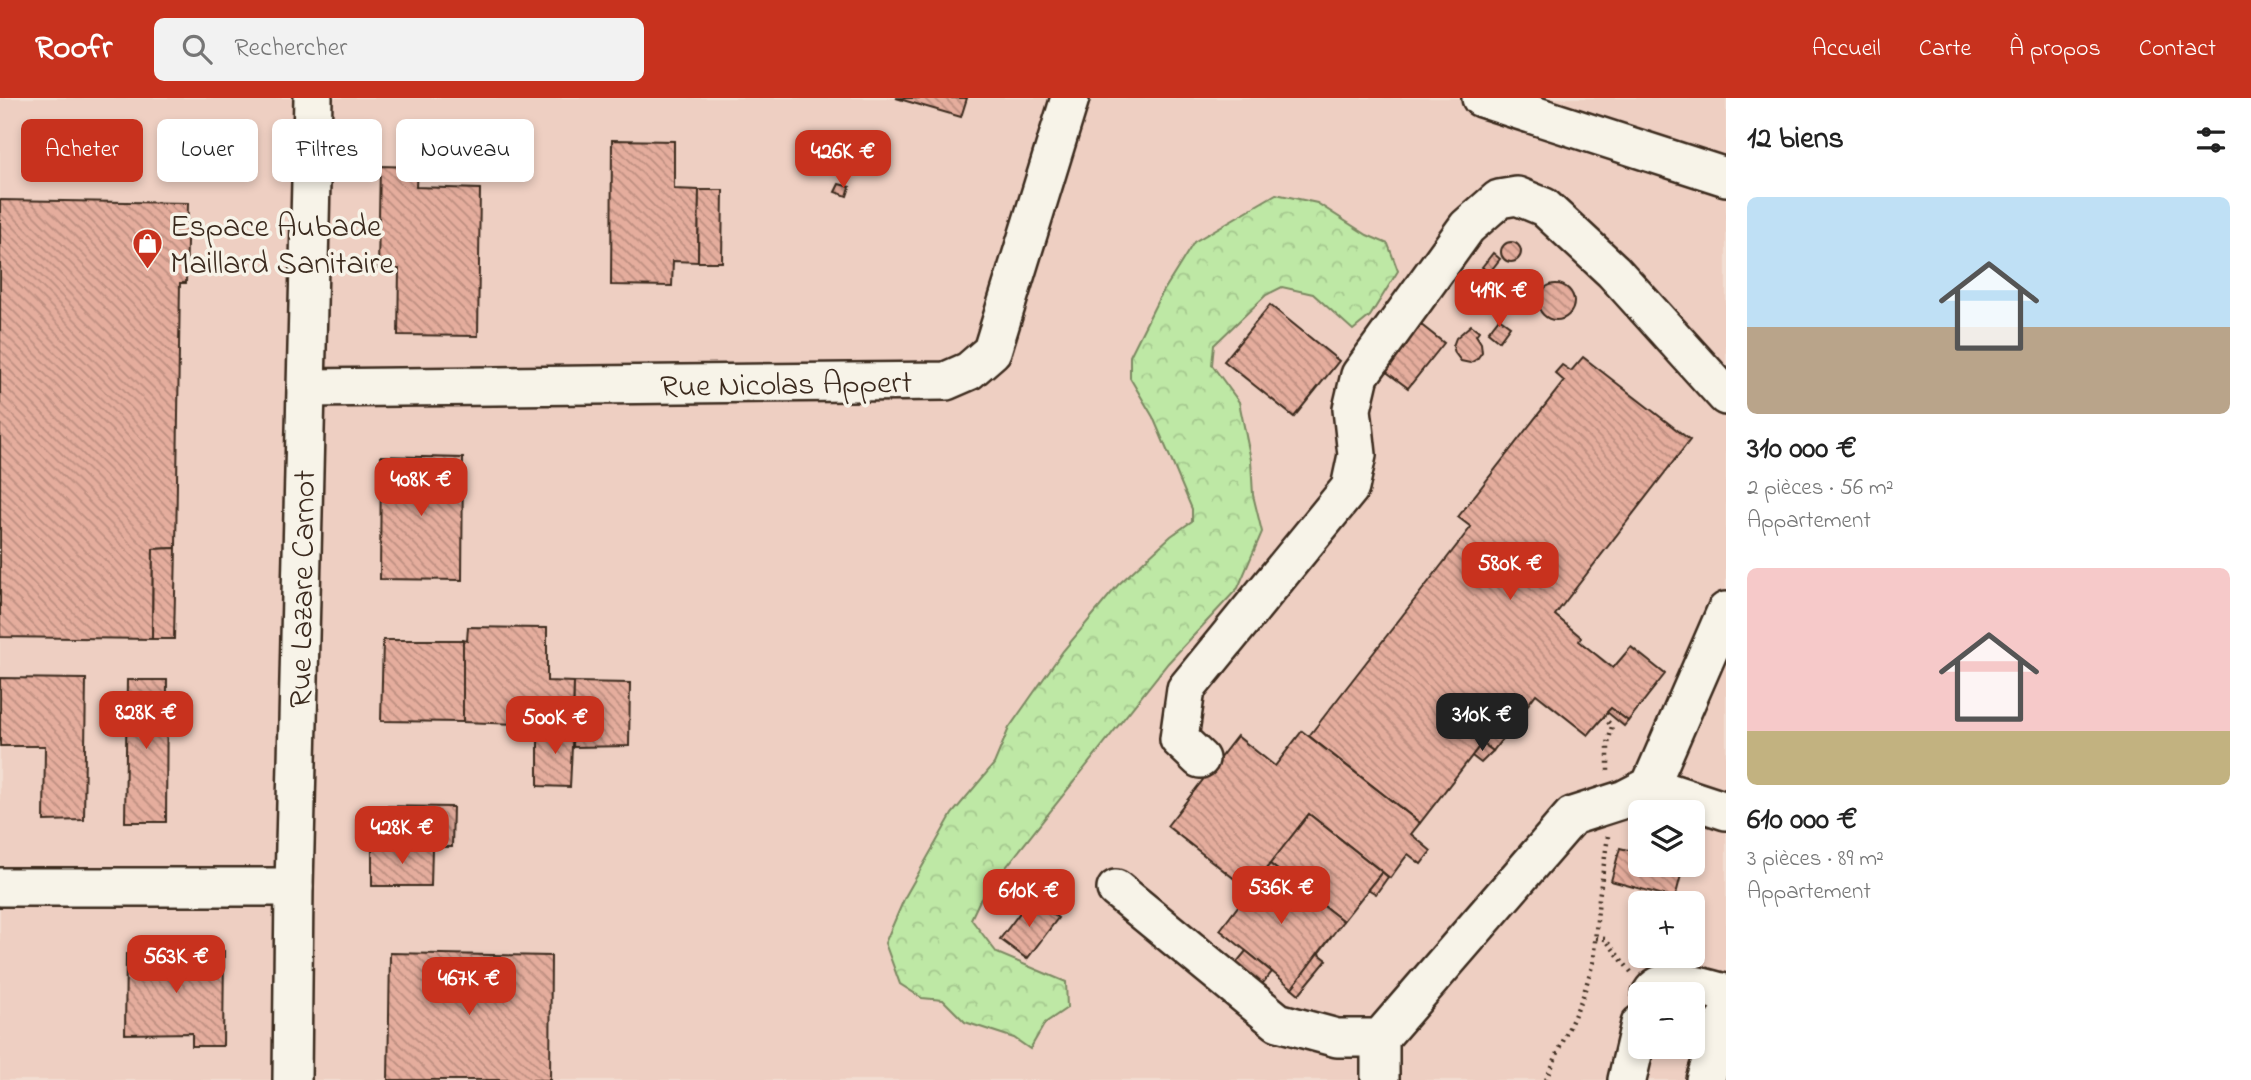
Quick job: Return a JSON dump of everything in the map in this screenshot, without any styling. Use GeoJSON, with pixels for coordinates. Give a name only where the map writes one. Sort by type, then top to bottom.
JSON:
{"type":"FeatureCollection","features":[{"type":"Feature","properties":{"kind":"street","name":"Rue Lazare Carnot"},"geometry":{"type":"LineString","coordinates":[[292,1080],[294,887],[313,98]]}},
{"type":"Feature","properties":{"kind":"street","name":"Rue Nicolas Appert"},"geometry":{"type":"LineString","coordinates":[[306,388],[946,381],[969,371],[992,351],[1070,98]]}},
{"type":"Feature","properties":{"kind":"street"},"geometry":{"type":"LineString","coordinates":[[1481,98],[1726,177]]}},
{"type":"Feature","properties":{"kind":"street"},"geometry":{"type":"LineString","coordinates":[[1200,759],[1179,739],[1186,689],[1350,488],[1357,455],[1352,409],[1360,375],[1467,227],[1499,199],[1517,196],[1544,207],[1613,271],[1726,396]]}},
{"type":"Feature","properties":{"kind":"street"},"geometry":{"type":"LineString","coordinates":[[1380,1080],[1380,1038],[1572,816],[1625,799],[1650,786],[1726,611]]}},
{"type":"Feature","properties":{"kind":"street"},"geometry":{"type":"LineString","coordinates":[[1650,786],[1726,811]]}},
{"type":"Feature","properties":{"kind":"street"},"geometry":{"type":"LineString","coordinates":[[0,887],[294,887]]}},
{"type":"Feature","properties":{"kind":"street"},"geometry":{"type":"LineString","coordinates":[[1116,889],[1278,1022],[1337,1038],[1380,1038]]}},
{"type":"Feature","properties":{"kind":"street"},"geometry":{"type":"LineString","coordinates":[[1705,989],[1726,993]]}},
{"type":"Feature","properties":{"kind":"street"},"geometry":{"type":"LineString","coordinates":[[1705,1080],[1726,1018]]}},
{"type":"Feature","properties":{"kind":"street"},"geometry":{"type":"LineString","coordinates":[[1627,1080],[1632,1059]]}},
{"type":"Feature","properties":{"kind":"path"},"geometry":{"type":"LineString","coordinates":[[1546,1080],[1583,996],[1593,962],[1610,827],[1608,744],[1612,726],[1603,717]]}},
{"type":"Feature","properties":{"kind":"path"},"geometry":{"type":"LineString","coordinates":[[1596,938],[1605,939],[1641,982]]}},
{"type":"Feature","properties":{"kind":"shaded area"},"geometry":{"type":"Polygon","coordinates":[[[0,98],[1726,98],[1726,1080],[0,1080],[0,98]]]}},
{"type":"Feature","properties":{"kind":"green space"},"geometry":{"type":"Polygon","coordinates":[[[1276,194],[1317,203],[1367,235],[1388,244],[1398,271],[1370,316],[1353,330],[1313,294],[1282,287],[1266,295],[1214,345],[1212,365],[1239,402],[1251,460],[1253,495],[1262,532],[1238,588],[1168,663],[980,900],[971,919],[997,953],[1066,982],[1067,1008],[1045,1023],[1030,1049],[1014,1038],[965,1022],[943,1000],[922,998],[900,984],[885,943],[905,897],[952,814],[994,764],[1009,728],[1063,651],[1118,585],[1171,536],[1192,521],[1192,509],[1153,417],[1130,378],[1130,356],[1158,300],[1194,242],[1276,194]]]}},
{"type":"Feature","properties":{"kind":"building"},"geometry":{"type":"Polygon","coordinates":[[[896,98],[967,98],[961,117],[896,98]]]}},
{"type":"Feature","properties":{"kind":"building"},"geometry":{"type":"Polygon","coordinates":[[[612,140],[674,141],[674,189],[699,190],[698,262],[673,261],[672,286],[611,285],[612,140]]]}},
{"type":"Feature","properties":{"kind":"building"},"geometry":{"type":"Polygon","coordinates":[[[382,166],[396,166],[396,182],[416,182],[416,187],[480,189],[478,336],[398,335],[399,269],[378,269],[382,166]]]}},
{"type":"Feature","properties":{"kind":"building"},"geometry":{"type":"Polygon","coordinates":[[[839,184],[850,187],[847,196],[835,192],[839,184]]]}},
{"type":"Feature","properties":{"kind":"building"},"geometry":{"type":"Polygon","coordinates":[[[699,190],[723,190],[722,262],[698,262],[699,190]]]}},
{"type":"Feature","properties":{"kind":"building"},"geometry":{"type":"Polygon","coordinates":[[[0,200],[188,203],[186,283],[180,283],[176,548],[153,549],[152,639],[0,637],[0,200]]]}},
{"type":"Feature","properties":{"kind":"building"},"geometry":{"type":"Polygon","coordinates":[[[1511,242],[1518,245],[1521,252],[1518,259],[1511,262],[1504,259],[1501,252],[1504,245],[1511,242]]]}},
{"type":"Feature","properties":{"kind":"building"},"geometry":{"type":"Polygon","coordinates":[[[1493,253],[1500,259],[1489,273],[1482,267],[1493,253]]]}},
{"type":"Feature","properties":{"kind":"building"},"geometry":{"type":"Polygon","coordinates":[[[1556,284],[1569,289],[1574,302],[1569,315],[1556,320],[1543,315],[1538,302],[1543,289],[1556,284]]]}},
{"type":"Feature","properties":{"kind":"building"},"geometry":{"type":"Polygon","coordinates":[[[1270,305],[1339,361],[1294,417],[1224,361],[1270,305]]]}},
{"type":"Feature","properties":{"kind":"building"},"geometry":{"type":"Polygon","coordinates":[[[1499,318],[1510,326],[1499,341],[1488,332],[1499,318]]]}},
{"type":"Feature","properties":{"kind":"building"},"geometry":{"type":"Polygon","coordinates":[[[1420,324],[1444,343],[1408,388],[1384,370],[1420,324]]]}},
{"type":"Feature","properties":{"kind":"building"},"geometry":{"type":"Polygon","coordinates":[[[1471,325],[1479,331],[1476,335],[1482,352],[1470,363],[1461,361],[1453,346],[1456,338],[1471,325]]]}},
{"type":"Feature","properties":{"kind":"building"},"geometry":{"type":"Polygon","coordinates":[[[1583,357],[1690,440],[1555,615],[1581,637],[1579,641],[1613,668],[1631,647],[1665,674],[1628,721],[1611,708],[1588,735],[1536,694],[1493,751],[1482,743],[1420,823],[1309,736],[1471,527],[1458,517],[1564,381],[1555,373],[1562,365],[1571,371],[1583,357]]]}},
{"type":"Feature","properties":{"kind":"building"},"geometry":{"type":"Polygon","coordinates":[[[381,456],[463,458],[462,580],[380,579],[381,456]]]}},
{"type":"Feature","properties":{"kind":"building"},"geometry":{"type":"Polygon","coordinates":[[[176,548],[174,639],[152,639],[153,549],[176,548]]]}},
{"type":"Feature","properties":{"kind":"building"},"geometry":{"type":"Polygon","coordinates":[[[468,627],[547,628],[547,681],[574,682],[573,726],[463,722],[463,640],[467,641],[468,627]]]}},
{"type":"Feature","properties":{"kind":"building"},"geometry":{"type":"Polygon","coordinates":[[[383,640],[463,640],[463,722],[381,721],[383,640]]]}},
{"type":"Feature","properties":{"kind":"building"},"geometry":{"type":"Polygon","coordinates":[[[0,678],[86,679],[84,820],[44,821],[45,746],[0,746],[0,678]]]}},
{"type":"Feature","properties":{"kind":"building"},"geometry":{"type":"Polygon","coordinates":[[[127,680],[167,680],[166,822],[125,822],[127,680]]]}},
{"type":"Feature","properties":{"kind":"building"},"geometry":{"type":"Polygon","coordinates":[[[574,682],[630,683],[629,746],[573,747],[574,682]]]}},
{"type":"Feature","properties":{"kind":"building"},"geometry":{"type":"Polygon","coordinates":[[[1611,708],[1628,721],[1624,726],[1607,712],[1611,708]]]}},
{"type":"Feature","properties":{"kind":"building"},"geometry":{"type":"Polygon","coordinates":[[[538,725],[573,726],[570,787],[538,786],[538,725]]]}},
{"type":"Feature","properties":{"kind":"building"},"geometry":{"type":"Polygon","coordinates":[[[1302,731],[1420,823],[1411,834],[1431,851],[1421,864],[1408,854],[1390,878],[1309,814],[1250,891],[1167,826],[1237,736],[1275,766],[1302,731]]]}},
{"type":"Feature","properties":{"kind":"building"},"geometry":{"type":"Polygon","coordinates":[[[1482,743],[1493,751],[1481,763],[1472,756],[1482,743]]]}},
{"type":"Feature","properties":{"kind":"building"},"geometry":{"type":"Polygon","coordinates":[[[373,806],[453,807],[452,847],[372,846],[373,806]]]}},
{"type":"Feature","properties":{"kind":"building"},"geometry":{"type":"Polygon","coordinates":[[[1309,814],[1382,872],[1343,921],[1270,864],[1309,814]]]}},
{"type":"Feature","properties":{"kind":"building"},"geometry":{"type":"Polygon","coordinates":[[[372,846],[432,847],[431,886],[372,886],[372,846]]]}},
{"type":"Feature","properties":{"kind":"building"},"geometry":{"type":"Polygon","coordinates":[[[1620,848],[1628,850],[1628,877],[1681,877],[1677,891],[1649,891],[1611,881],[1620,848]]]}},
{"type":"Feature","properties":{"kind":"building"},"geometry":{"type":"Polygon","coordinates":[[[1270,864],[1343,921],[1292,988],[1220,930],[1270,864]]]}},
{"type":"Feature","properties":{"kind":"building"},"geometry":{"type":"Polygon","coordinates":[[[1382,872],[1388,877],[1376,894],[1368,889],[1382,872]]]}},
{"type":"Feature","properties":{"kind":"building"},"geometry":{"type":"Polygon","coordinates":[[[1031,898],[1058,918],[1027,959],[1000,939],[1031,898]]]}},
{"type":"Feature","properties":{"kind":"building"},"geometry":{"type":"Polygon","coordinates":[[[224,951],[223,1046],[192,1046],[192,1033],[125,1034],[126,954],[224,951]]]}},
{"type":"Feature","properties":{"kind":"building"},"geometry":{"type":"Polygon","coordinates":[[[1246,951],[1272,972],[1258,989],[1232,968],[1246,951]]]}},
{"type":"Feature","properties":{"kind":"building"},"geometry":{"type":"Polygon","coordinates":[[[390,953],[551,956],[550,1080],[388,1080],[390,953]]]}},
{"type":"Feature","properties":{"kind":"building"},"geometry":{"type":"Polygon","coordinates":[[[1318,953],[1327,960],[1299,994],[1292,988],[1318,953]]]}},
{"type":"Feature","properties":{"kind":"place","name":"Espace Aubade Maillard Sanitaire"},"geometry":{"type":"Point","coordinates":[147,270]}}]}
